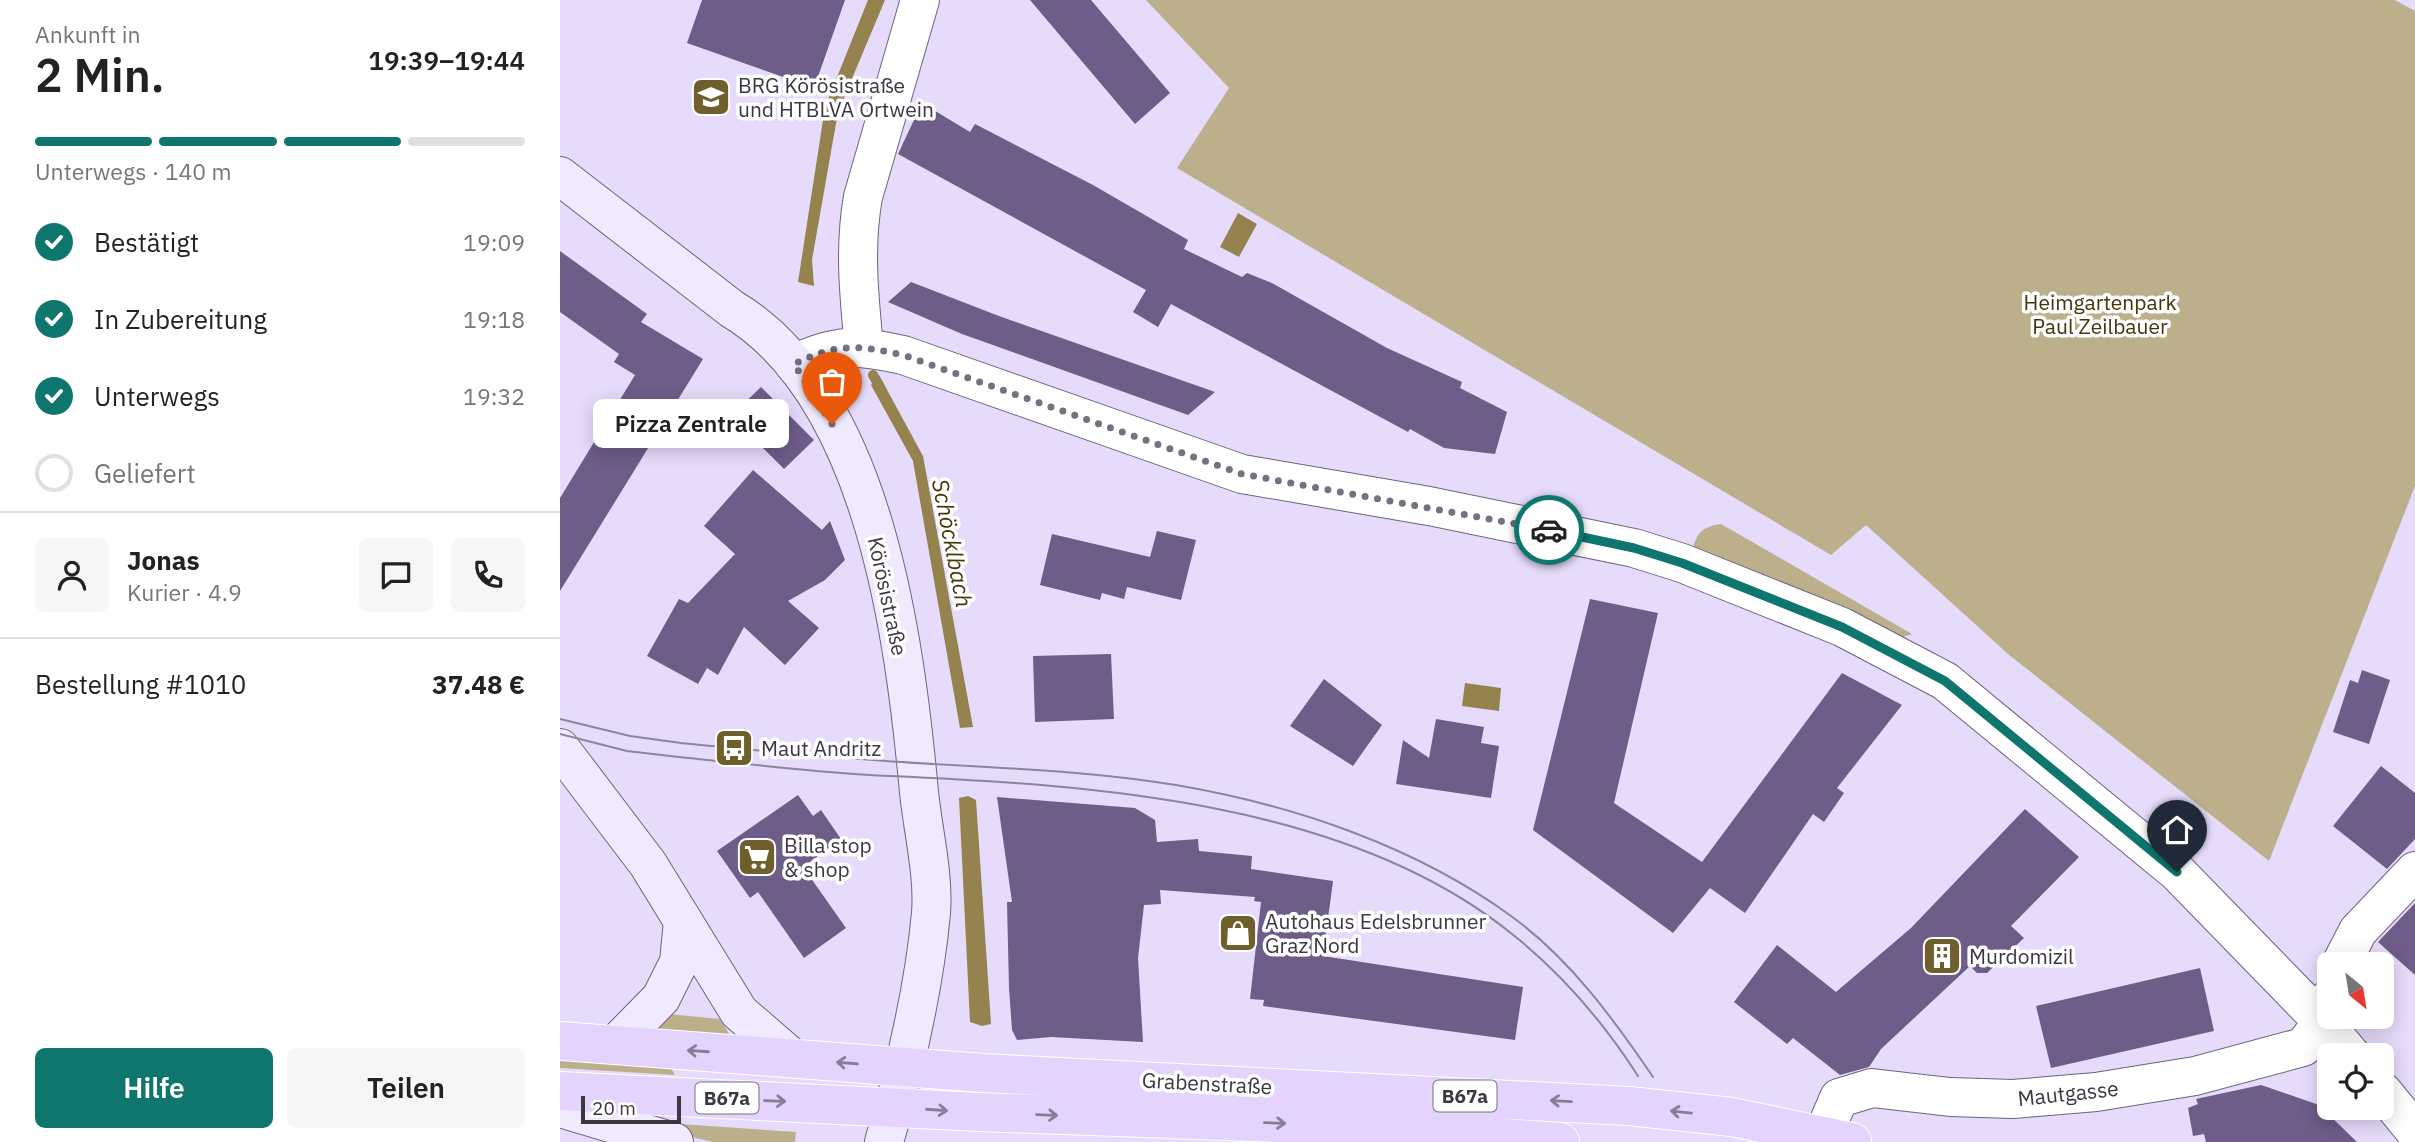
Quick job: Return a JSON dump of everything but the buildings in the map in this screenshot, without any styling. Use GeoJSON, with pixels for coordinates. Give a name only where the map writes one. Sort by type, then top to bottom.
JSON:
{"type":"FeatureCollection","features":[{"type":"Feature","properties":{"kind":"main road","name":"Grabenstraße"},"geometry":{"type":"LineString","coordinates":[[560,1041],[902,1067],[1629,1106],[1732,1117],[1837,1139]]}},
{"type":"Feature","properties":{"kind":"main road","name":"Grabenstraße"},"geometry":{"type":"LineString","coordinates":[[560,1091],[889,1124],[1332,1125],[1560,1142]]}},
{"type":"Feature","properties":{"kind":"street"},"geometry":{"type":"LineString","coordinates":[[850,347],[858,228],[920,0]]}},
{"type":"Feature","properties":{"kind":"street","name":"Körösistraße"},"geometry":{"type":"LineString","coordinates":[[560,176],[732,309],[756,324],[794,364],[843,443],[865,495],[897,630],[917,768],[931,912],[889,1124]]}},
{"type":"Feature","properties":{"kind":"street"},"geometry":{"type":"LineString","coordinates":[[794,364],[850,347],[903,355],[1242,474],[1429,506],[1634,548],[1682,563],[1842,627],[1945,681],[2177,872],[2317,1003]]}},
{"type":"Feature","properties":{"kind":"street"},"geometry":{"type":"LineString","coordinates":[[560,748],[648,864],[738,1012],[791,1058]]}},
{"type":"Feature","properties":{"kind":"street"},"geometry":{"type":"LineString","coordinates":[[2347,952],[2358,931],[2415,871]]}},
{"type":"Feature","properties":{"kind":"street"},"geometry":{"type":"LineString","coordinates":[[616,1044],[661,998],[679,962],[683,921]]}},
{"type":"Feature","properties":{"kind":"street","name":"Mautgasse"},"geometry":{"type":"LineString","coordinates":[[1837,1139],[1839,1098],[1872,1087],[1950,1097],[2012,1099],[2096,1092],[2195,1076],[2303,1047],[2317,1025]]}},
{"type":"Feature","properties":{"kind":"street"},"geometry":{"type":"LineString","coordinates":[[2394,1106],[2415,1131]]}},
{"type":"Feature","properties":{"kind":"street"},"geometry":{"type":"LineString","coordinates":[[560,1108],[674,1142]]}},
{"type":"Feature","properties":{"kind":"green space","name":"Heimgartenpark Paul Zeilbauer"},"geometry":{"type":"Polygon","coordinates":[[[1146,0],[2395,0],[2415,11],[2415,486],[2269,861],[2008,654],[1866,525],[1831,555],[1177,168],[1229,88],[1146,0]]]}},
{"type":"Feature","properties":{"kind":"green space"},"geometry":{"type":"Polygon","coordinates":[[[1721,524],[1912,634],[1894,640],[1693,548],[1702,531],[1721,524]]]}},
{"type":"Feature","properties":{"kind":"green space"},"geometry":{"type":"Polygon","coordinates":[[[668,1014],[720,1019],[731,1037],[655,1030],[668,1014]]]}},
{"type":"Feature","properties":{"kind":"green space"},"geometry":{"type":"Polygon","coordinates":[[[560,1060],[671,1068],[675,1075],[560,1068],[560,1060]]]}},
{"type":"Feature","properties":{"kind":"green space"},"geometry":{"type":"Polygon","coordinates":[[[665,1123],[796,1132],[795,1142],[713,1142],[662,1130],[665,1123]]]}},
{"type":"Feature","properties":{"kind":"shaded area"},"geometry":{"type":"Polygon","coordinates":[[[868,0],[885,0],[838,112],[812,260],[814,286],[798,282],[825,107],[868,0]]]}},
{"type":"Feature","properties":{"kind":"shaded area"},"geometry":{"type":"Polygon","coordinates":[[[1238,213],[1257,224],[1239,257],[1220,247],[1238,213]]]}},
{"type":"Feature","properties":{"kind":"shaded area","name":"Schöcklbach"},"geometry":{"type":"Polygon","coordinates":[[[879,375],[923,456],[973,727],[960,728],[913,461],[871,385],[879,375]]]}},
{"type":"Feature","properties":{"kind":"shaded area"},"geometry":{"type":"Polygon","coordinates":[[[1465,683],[1501,688],[1499,711],[1462,706],[1465,683]]]}},
{"type":"Feature","properties":{"kind":"shaded area"},"geometry":{"type":"Polygon","coordinates":[[[968,796],[976,800],[991,1024],[982,1026],[970,1022],[959,798],[968,796]]]}},
{"type":"Feature","properties":{"kind":"waterway","name":"Schöcklbach"},"geometry":{"type":"LineString","coordinates":[[873,375],[882,391]]}},
{"type":"Feature","properties":{"kind":"tram line"},"geometry":{"type":"LineString","coordinates":[[560,719],[630,736],[681,743],[835,757],[1067,772],[1140,780],[1220,794],[1308,817],[1394,849],[1474,891],[1511,916],[1552,951],[1589,990],[1653,1077]]}},
{"type":"Feature","properties":{"kind":"tram line"},"geometry":{"type":"LineString","coordinates":[[560,734],[627,751],[679,757],[837,773],[1049,786],[1132,795],[1215,809],[1296,828],[1374,854],[1446,889],[1512,934],[1548,965],[1581,1000],[1638,1076]]}},
{"type":"Feature","properties":{"kind":"way so far"},"geometry":{"type":"LineString","coordinates":[[832,424],[794,364],[831,348],[854,345],[903,355],[1118,433],[1242,474],[1386,498],[1549,530]]}},
{"type":"Feature","properties":{"kind":"place","name":"BRG Körösistraße und HTBLVA Ortwein"},"geometry":{"type":"Point","coordinates":[711,97]}},
{"type":"Feature","properties":{"kind":"place","name":"Pizza Zentrale"},"geometry":{"type":"Point","coordinates":[832,424]}},
{"type":"Feature","properties":{"kind":"place","name":"Maut Andritz"},"geometry":{"type":"Point","coordinates":[734,748]}},
{"type":"Feature","properties":{"kind":"place","name":"Billa stop & shop"},"geometry":{"type":"Point","coordinates":[757,857]}},
{"type":"Feature","properties":{"kind":"place","name":"Autohaus Edelsbrunner Graz Nord"},"geometry":{"type":"Point","coordinates":[1238,933]}},
{"type":"Feature","properties":{"kind":"place","name":"Murdomizil"},"geometry":{"type":"Point","coordinates":[1942,956]}},
{"type":"Feature","properties":{"kind":"route"},"geometry":{"type":"LineString","coordinates":[[1549,530],[1634,548],[1682,563],[1842,627],[1945,681],[2177,872]]}}]}
